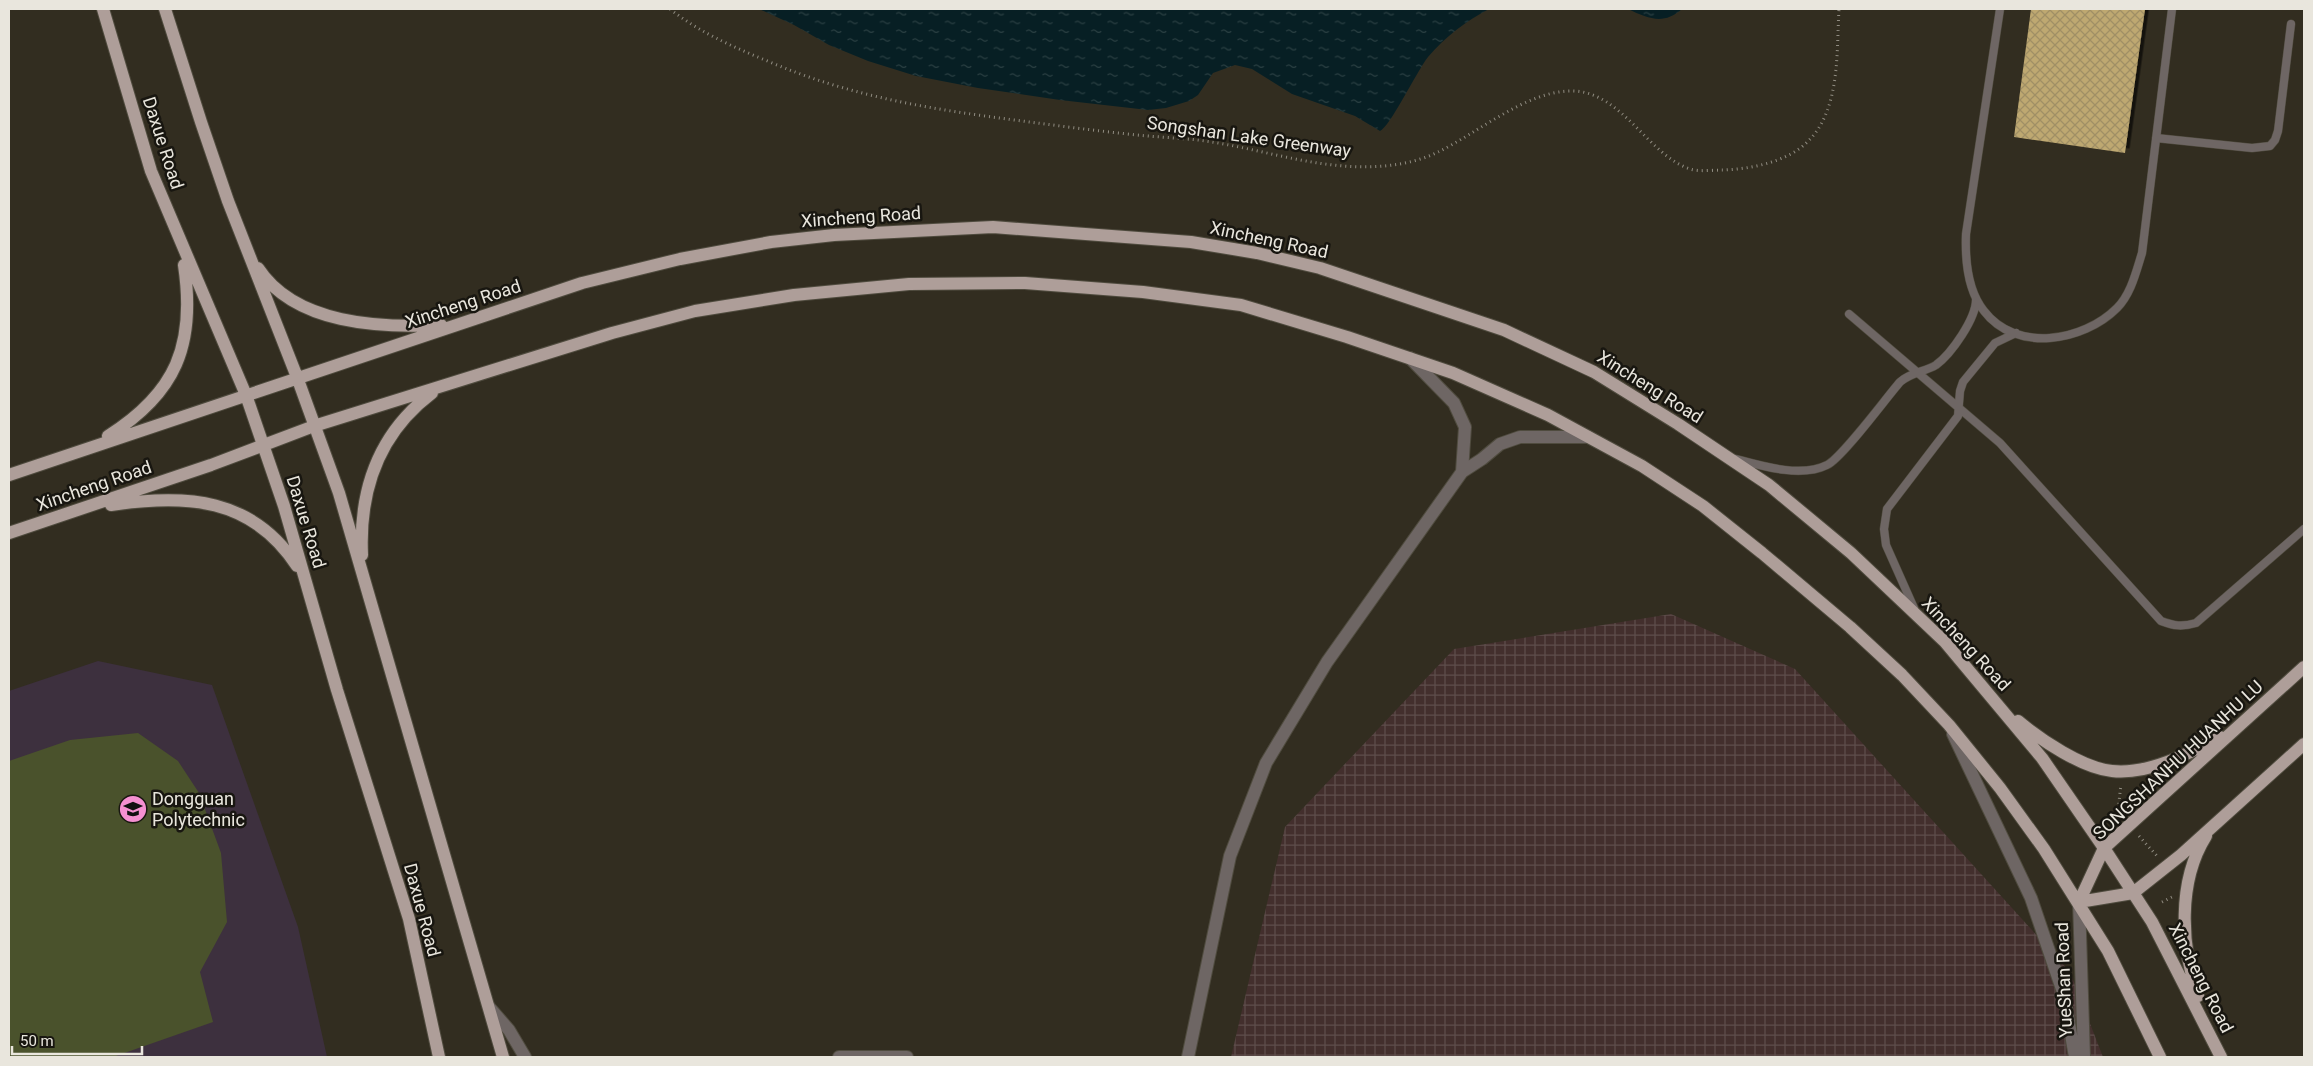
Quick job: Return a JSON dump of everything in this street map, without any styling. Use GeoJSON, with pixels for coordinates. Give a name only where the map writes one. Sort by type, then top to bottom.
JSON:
{"type":"FeatureCollection","features":[{"type":"Feature","properties":{"kind":"main road","name":"Daxue Road"},"geometry":{"type":"LineString","coordinates":[[103,9],[151,171],[246,395],[265,446],[337,690],[409,919],[439,1057]]}},
{"type":"Feature","properties":{"kind":"main road","name":"Daxue Road"},"geometry":{"type":"LineString","coordinates":[[165,9],[200,122],[339,493],[503,1057]]}},
{"type":"Feature","properties":{"kind":"main road","name":"Xincheng Road"},"geometry":{"type":"LineString","coordinates":[[9,475],[582,283],[680,259],[771,242],[834,235],[993,227],[1191,242],[1257,253],[1320,268],[1504,330],[1594,372],[1769,485],[1808,517],[1945,642],[2042,758],[2152,922],[2220,1054]]}},
{"type":"Feature","properties":{"kind":"main road"},"geometry":{"type":"LineString","coordinates":[[78,451],[122,427],[144,409],[162,389],[175,370],[182,348],[188,305],[188,286],[176,233]]}},
{"type":"Feature","properties":{"kind":"main road"},"geometry":{"type":"LineString","coordinates":[[248,253],[274,287],[309,309],[331,316],[380,324],[404,326],[459,324]]}},
{"type":"Feature","properties":{"kind":"main road","name":"Xincheng Road"},"geometry":{"type":"LineString","coordinates":[[9,533],[265,446],[314,426],[612,333],[695,311],[794,295],[909,284],[1025,283],[1143,292],[1240,305],[1453,373],[1548,416],[1642,466],[1695,501],[1762,553],[1850,627],[1902,675],[1949,725],[2005,796],[2079,902],[2108,951],[2160,1057]]}},
{"type":"Feature","properties":{"kind":"main road"},"geometry":{"type":"LineString","coordinates":[[363,575],[362,521],[377,460],[386,443],[410,412],[440,387]]}},
{"type":"Feature","properties":{"kind":"main road"},"geometry":{"type":"LineString","coordinates":[[79,509],[166,499],[195,501],[227,508],[246,515],[275,537],[304,577]]}},
{"type":"Feature","properties":{"kind":"main road","name":"SONGSHANHU HUANHU LU"},"geometry":{"type":"LineString","coordinates":[[2079,902],[2104,848],[2304,667]]}},
{"type":"Feature","properties":{"kind":"main road"},"geometry":{"type":"LineString","coordinates":[[1998,704],[2042,739],[2095,767],[2110,771],[2134,771],[2163,762],[2186,754],[2236,729]]}},
{"type":"Feature","properties":{"kind":"main road"},"geometry":{"type":"LineString","coordinates":[[2079,902],[2134,894],[2304,744]]}},
{"type":"Feature","properties":{"kind":"main road"},"geometry":{"type":"LineString","coordinates":[[2215,824],[2202,842],[2196,857],[2188,888],[2184,924],[2187,960],[2192,979],[2220,1054]]}},
{"type":"Feature","properties":{"kind":"street"},"geometry":{"type":"LineString","coordinates":[[1410,358],[1454,402],[1464,427],[1462,472]]}},
{"type":"Feature","properties":{"kind":"street"},"geometry":{"type":"LineString","coordinates":[[1188,1057],[1230,856],[1266,763],[1327,662],[1462,472],[1500,444],[1520,437],[1588,437]]}},
{"type":"Feature","properties":{"kind":"street"},"geometry":{"type":"LineString","coordinates":[[1949,725],[2032,898],[2064,995],[2075,1057]]}},
{"type":"Feature","properties":{"kind":"street","name":"YueShan Road"},"geometry":{"type":"LineString","coordinates":[[2079,902],[2084,1057]]}},
{"type":"Feature","properties":{"kind":"street"},"geometry":{"type":"LineString","coordinates":[[489,1008],[509,1030],[525,1057]]}},
{"type":"Feature","properties":{"kind":"street"},"geometry":{"type":"LineString","coordinates":[[839,1057],[907,1057]]}},
{"type":"Feature","properties":{"kind":"lane"},"geometry":{"type":"LineString","coordinates":[[2000,9],[1966,234],[1966,266],[1983,311],[1997,324],[2016,333],[2036,337],[2060,338],[2081,332],[2100,322],[2118,307],[2128,291],[2142,253],[2172,9]]}},
{"type":"Feature","properties":{"kind":"lane"},"geometry":{"type":"LineString","coordinates":[[2156,138],[2252,148],[2270,146],[2275,140],[2278,131],[2291,24]]}},
{"type":"Feature","properties":{"kind":"lane"},"geometry":{"type":"LineString","coordinates":[[1724,455],[1783,469],[1811,470],[1829,464],[1900,382],[1914,372],[1936,364],[1952,346],[1973,316],[1976,308],[1975,294]]}},
{"type":"Feature","properties":{"kind":"lane"},"geometry":{"type":"LineString","coordinates":[[1849,314],[1914,372],[1960,407],[2000,443],[2161,621],[2172,626],[2184,626],[2196,623],[2204,618],[2304,530]]}},
{"type":"Feature","properties":{"kind":"lane"},"geometry":{"type":"LineString","coordinates":[[1918,616],[1888,550],[1884,532],[1885,519],[1892,501],[1954,422],[1960,407],[1960,392],[1963,382],[1988,350],[2005,337],[2016,333]]}},
{"type":"Feature","properties":{"kind":"path","name":"Songshan Lake Greenway"},"geometry":{"type":"LineString","coordinates":[[670,9],[698,29],[742,50],[813,80],[882,100],[955,112],[1136,135],[1202,141],[1272,156],[1350,166],[1391,166],[1422,159],[1525,104],[1559,92],[1588,93],[1604,99],[1681,165],[1700,170],[1744,168],[1770,163],[1800,149],[1810,140],[1821,126],[1830,107],[1834,88],[1839,9]]}},
{"type":"Feature","properties":{"kind":"path"},"geometry":{"type":"LineString","coordinates":[[2120,813],[2118,811],[2122,778]]}},
{"type":"Feature","properties":{"kind":"path"},"geometry":{"type":"LineString","coordinates":[[2139,836],[2157,856]]}},
{"type":"Feature","properties":{"kind":"path"},"geometry":{"type":"LineString","coordinates":[[2162,902],[2173,897]]}},
{"type":"Feature","properties":{"kind":"shaded area"},"geometry":{"type":"Polygon","coordinates":[[[1671,614],[1795,669],[2070,972],[2103,1057],[1231,1057],[1285,827],[1454,649],[1671,614]]]}},
{"type":"Feature","properties":{"kind":"shaded area","name":"Dongguan Polytechnic"},"geometry":{"type":"Polygon","coordinates":[[[98,661],[212,685],[298,927],[327,1057],[9,1057],[9,691],[98,661]]]}},
{"type":"Feature","properties":{"kind":"green space","name":"Dongguan Polytechnic"},"geometry":{"type":"Polygon","coordinates":[[[138,733],[178,761],[199,793],[221,853],[227,922],[200,972],[213,1022],[113,1057],[9,1057],[9,761],[70,740],[138,733]]]}},
{"type":"Feature","properties":{"kind":"water"},"geometry":{"type":"Polygon","coordinates":[[[759,9],[1489,9],[1456,30],[1428,57],[1397,110],[1380,131],[1355,116],[1292,94],[1252,69],[1235,65],[1213,73],[1198,95],[1189,101],[1166,108],[1148,110],[1060,100],[978,88],[916,76],[868,61],[829,45],[794,25],[759,9]]]}},
{"type":"Feature","properties":{"kind":"water"},"geometry":{"type":"Polygon","coordinates":[[[1628,9],[1682,9],[1669,17],[1656,19],[1628,9]]]}},
{"type":"Feature","properties":{"kind":"building"},"geometry":{"type":"Polygon","coordinates":[[[2031,9],[2145,9],[2125,153],[2014,137],[2031,9]]]}},
{"type":"Feature","properties":{"kind":"place","name":"Dongguan Polytechnic"},"geometry":{"type":"Point","coordinates":[133,809]}}]}
